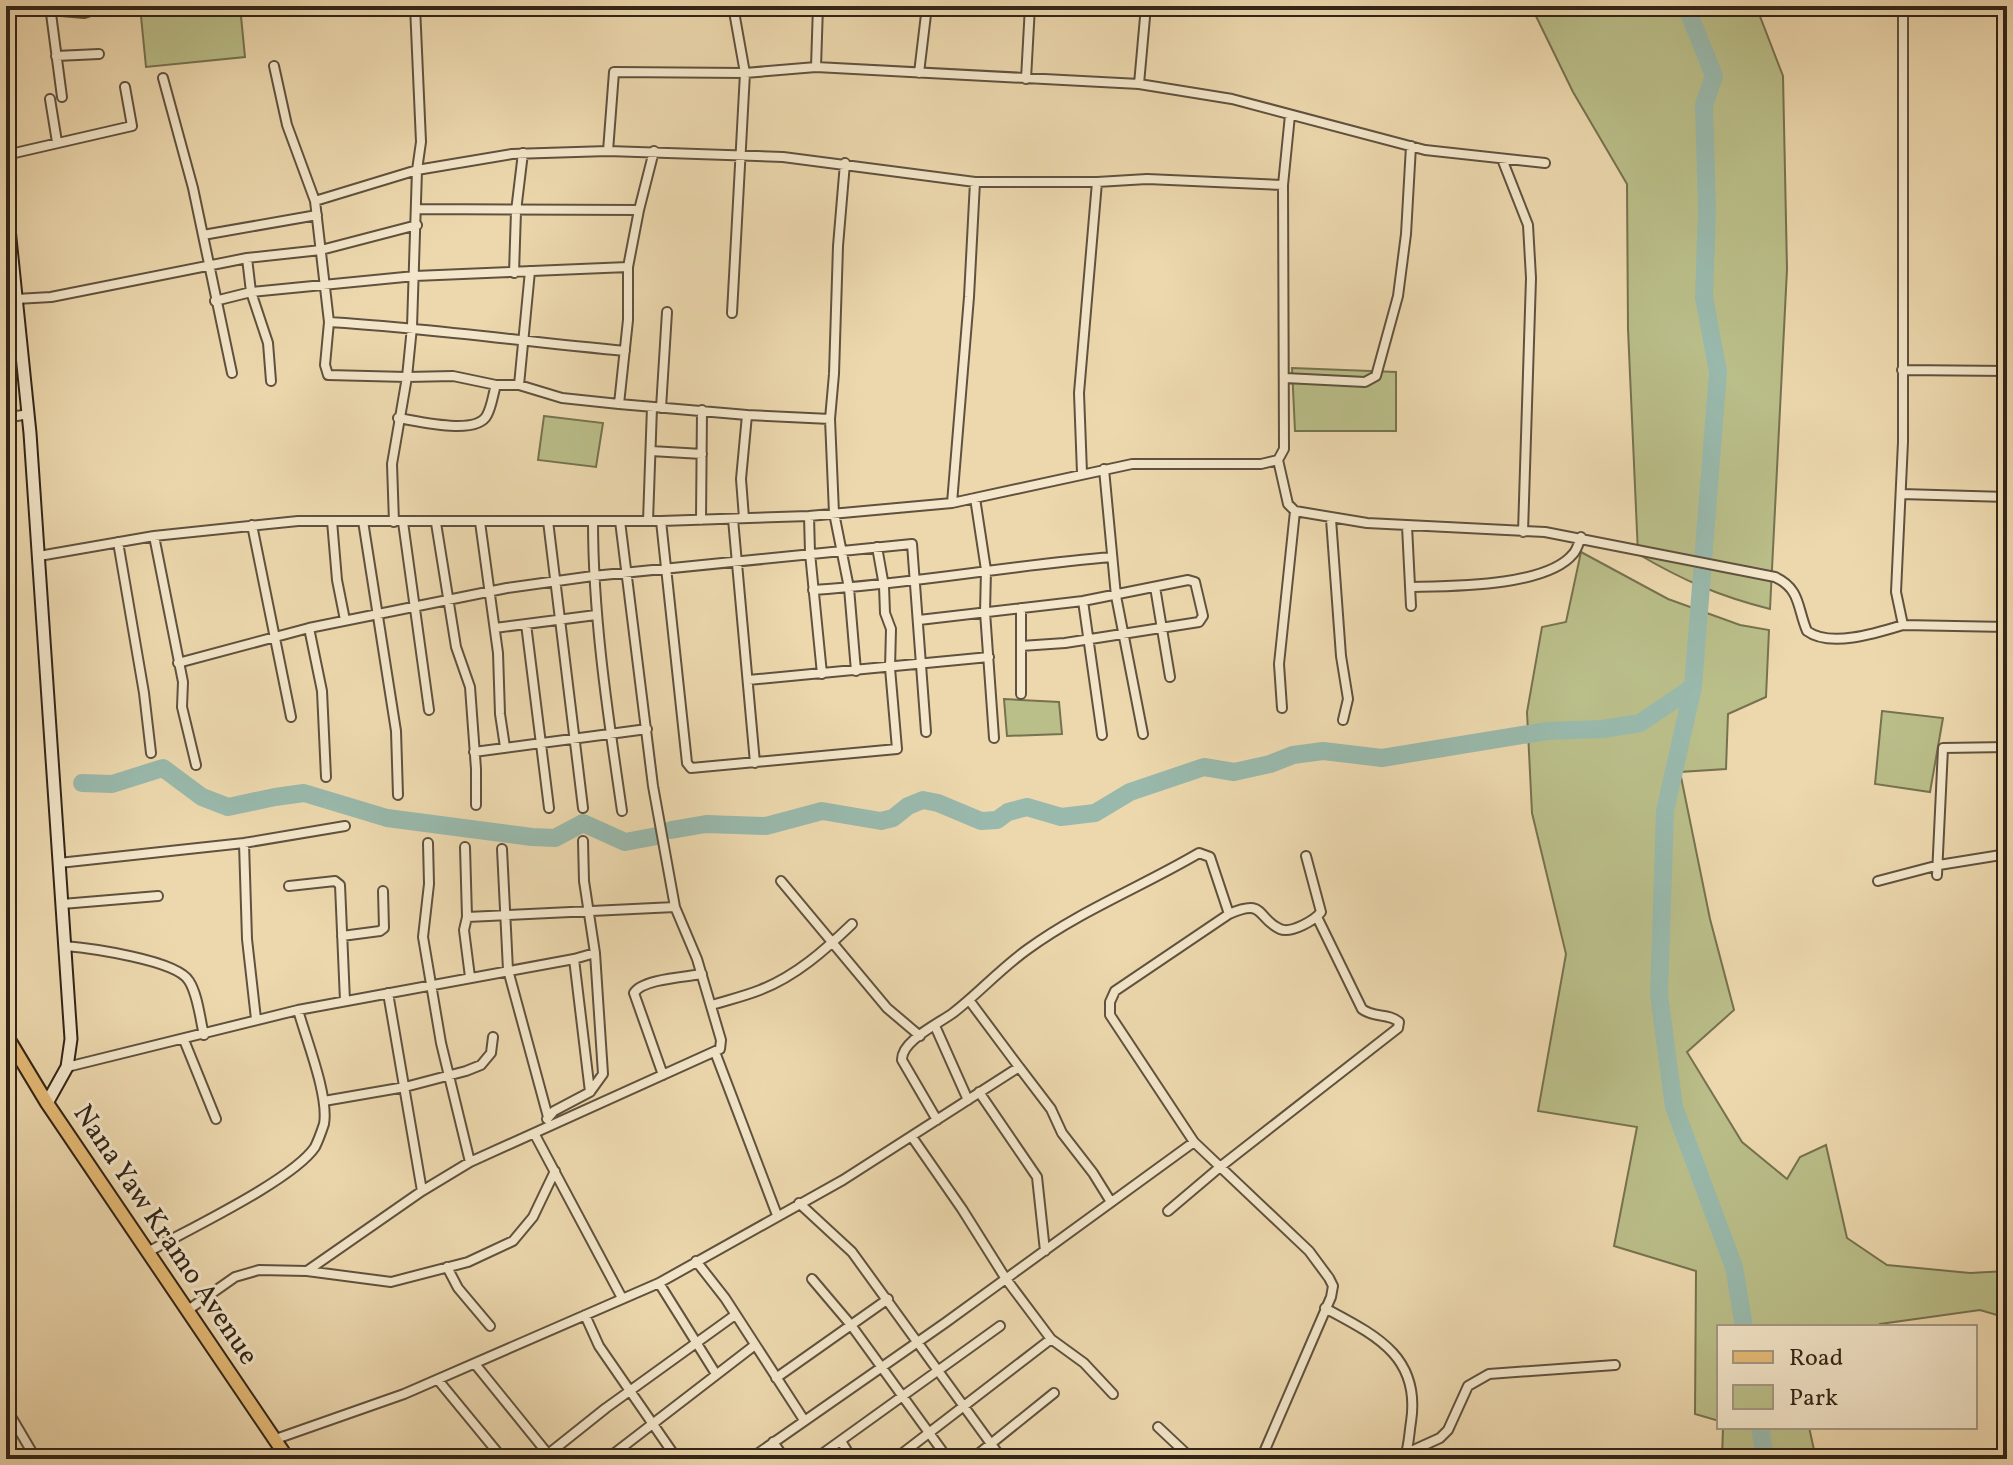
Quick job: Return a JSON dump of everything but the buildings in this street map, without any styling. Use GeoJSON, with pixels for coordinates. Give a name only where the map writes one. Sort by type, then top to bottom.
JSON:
{"type":"FeatureCollection","features":[{"type":"Feature","properties":{"kind":"main road","name":"Nana Yaw Kramo Avenue"},"geometry":{"type":"LineString","coordinates":[[6,1035],[47,1103],[288,1459]]}},
{"type":"Feature","properties":{"kind":"street"},"geometry":{"type":"LineString","coordinates":[[62,97],[50,8],[84,13],[93,10],[92,6]]}},
{"type":"Feature","properties":{"kind":"street"},"geometry":{"type":"LineString","coordinates":[[415,6],[421,142],[417,170],[415,276],[407,377],[392,464],[398,522],[429,710]]}},
{"type":"Feature","properties":{"kind":"street"},"geometry":{"type":"LineString","coordinates":[[732,313],[738,156],[745,73],[733,6]]}},
{"type":"Feature","properties":{"kind":"street"},"geometry":{"type":"LineString","coordinates":[[816,67],[818,6]]}},
{"type":"Feature","properties":{"kind":"street"},"geometry":{"type":"LineString","coordinates":[[919,73],[927,6]]}},
{"type":"Feature","properties":{"kind":"street"},"geometry":{"type":"LineString","coordinates":[[1026,79],[1030,6]]}},
{"type":"Feature","properties":{"kind":"street"},"geometry":{"type":"LineString","coordinates":[[1139,84],[1146,6]]}},
{"type":"Feature","properties":{"kind":"street"},"geometry":{"type":"LineString","coordinates":[[1903,6],[1901,494],[1896,592],[1903,625]]}},
{"type":"Feature","properties":{"kind":"street"},"geometry":{"type":"LineString","coordinates":[[56,56],[99,54]]}},
{"type":"Feature","properties":{"kind":"street"},"geometry":{"type":"LineString","coordinates":[[274,66],[287,125],[315,201],[329,322],[325,365],[328,375],[453,376],[496,385],[519,385],[562,398],[656,408],[830,419]]}},
{"type":"Feature","properties":{"kind":"street"},"geometry":{"type":"LineString","coordinates":[[608,151],[614,72],[745,73],[816,67],[1139,84],[1232,99],[1411,146],[1545,163]]}},
{"type":"Feature","properties":{"kind":"street"},"geometry":{"type":"LineString","coordinates":[[163,78],[203,235],[232,373]]}},
{"type":"Feature","properties":{"kind":"street"},"geometry":{"type":"LineString","coordinates":[[6,155],[132,126],[125,87]]}},
{"type":"Feature","properties":{"kind":"street"},"geometry":{"type":"LineString","coordinates":[[50,99],[57,142]]}},
{"type":"Feature","properties":{"kind":"street"},"geometry":{"type":"LineString","coordinates":[[1290,115],[1283,185],[1284,449],[1278,460],[1288,504],[1295,511],[1331,519],[1407,526],[1581,537],[1775,577],[1785,581],[1796,593],[1803,621],[1811,635],[1822,637],[1864,637],[1903,625],[2007,627]]}},
{"type":"Feature","properties":{"kind":"street"},"geometry":{"type":"LineString","coordinates":[[1285,378],[1365,382],[1376,376],[1398,296],[1406,234],[1411,146]]}},
{"type":"Feature","properties":{"kind":"street"},"geometry":{"type":"LineString","coordinates":[[315,201],[417,170],[523,153],[608,151],[783,157],[975,182],[1147,179],[1283,185]]}},
{"type":"Feature","properties":{"kind":"street"},"geometry":{"type":"LineString","coordinates":[[619,404],[625,351],[628,267],[654,151]]}},
{"type":"Feature","properties":{"kind":"street"},"geometry":{"type":"LineString","coordinates":[[514,273],[516,209],[523,153]]}},
{"type":"Feature","properties":{"kind":"street"},"geometry":{"type":"LineString","coordinates":[[1502,159],[1528,225],[1529,238],[1528,425],[1523,532]]}},
{"type":"Feature","properties":{"kind":"street"},"geometry":{"type":"LineString","coordinates":[[845,163],[830,419],[834,513],[849,588],[856,671]]}},
{"type":"Feature","properties":{"kind":"street"},"geometry":{"type":"LineString","coordinates":[[952,503],[975,182]]}},
{"type":"Feature","properties":{"kind":"street"},"geometry":{"type":"LineString","coordinates":[[1082,473],[1079,393],[1097,182]]}},
{"type":"Feature","properties":{"kind":"street"},"geometry":{"type":"LineString","coordinates":[[6,199],[39,556],[71,1039],[67,1067],[47,1103]]}},
{"type":"Feature","properties":{"kind":"street"},"geometry":{"type":"LineString","coordinates":[[417,209],[639,210]]}},
{"type":"Feature","properties":{"kind":"street"},"geometry":{"type":"LineString","coordinates":[[203,235],[317,215]]}},
{"type":"Feature","properties":{"kind":"street"},"geometry":{"type":"LineString","coordinates":[[16,299],[51,297],[247,258],[321,250],[417,225]]}},
{"type":"Feature","properties":{"kind":"street"},"geometry":{"type":"LineString","coordinates":[[247,258],[251,292],[268,343],[271,381]]}},
{"type":"Feature","properties":{"kind":"street"},"geometry":{"type":"LineString","coordinates":[[215,301],[251,292],[415,276],[628,267]]}},
{"type":"Feature","properties":{"kind":"street"},"geometry":{"type":"LineString","coordinates":[[519,385],[530,271]]}},
{"type":"Feature","properties":{"kind":"street"},"geometry":{"type":"LineString","coordinates":[[648,521],[651,451],[667,312]]}},
{"type":"Feature","properties":{"kind":"street"},"geometry":{"type":"LineString","coordinates":[[329,322],[412,327],[523,342],[625,351]]}},
{"type":"Feature","properties":{"kind":"street"},"geometry":{"type":"LineString","coordinates":[[1902,370],[2007,371]]}},
{"type":"Feature","properties":{"kind":"street"},"geometry":{"type":"LineString","coordinates":[[398,418],[466,427],[477,425],[487,417],[496,385]]}},
{"type":"Feature","properties":{"kind":"street"},"geometry":{"type":"LineString","coordinates":[[701,520],[702,410]]}},
{"type":"Feature","properties":{"kind":"street"},"geometry":{"type":"LineString","coordinates":[[6,418],[28,414]]}},
{"type":"Feature","properties":{"kind":"street"},"geometry":{"type":"LineString","coordinates":[[744,518],[741,479],[747,415]]}},
{"type":"Feature","properties":{"kind":"street"},"geometry":{"type":"LineString","coordinates":[[651,451],[702,454]]}},
{"type":"Feature","properties":{"kind":"street"},"geometry":{"type":"LineString","coordinates":[[39,556],[154,536],[252,525],[332,521],[661,521],[809,516],[952,503],[1132,464],[1261,464],[1278,460]]}},
{"type":"Feature","properties":{"kind":"street"},"geometry":{"type":"LineString","coordinates":[[1104,469],[1116,596],[1143,734]]}},
{"type":"Feature","properties":{"kind":"street"},"geometry":{"type":"LineString","coordinates":[[1901,494],[2007,497]]}},
{"type":"Feature","properties":{"kind":"street"},"geometry":{"type":"LineString","coordinates":[[975,498],[986,570],[985,612],[994,738]]}},
{"type":"Feature","properties":{"kind":"street"},"geometry":{"type":"LineString","coordinates":[[1282,708],[1279,664],[1295,511]]}},
{"type":"Feature","properties":{"kind":"street"},"geometry":{"type":"LineString","coordinates":[[809,516],[822,674]]}},
{"type":"Feature","properties":{"kind":"street"},"geometry":{"type":"LineString","coordinates":[[733,519],[755,763]]}},
{"type":"Feature","properties":{"kind":"street"},"geometry":{"type":"LineString","coordinates":[[1331,519],[1341,656],[1348,699],[1343,720]]}},
{"type":"Feature","properties":{"kind":"street"},"geometry":{"type":"LineString","coordinates":[[332,521],[337,580],[345,620]]}},
{"type":"Feature","properties":{"kind":"street"},"geometry":{"type":"LineString","coordinates":[[363,521],[396,731],[398,795]]}},
{"type":"Feature","properties":{"kind":"street"},"geometry":{"type":"LineString","coordinates":[[548,521],[583,808]]}},
{"type":"Feature","properties":{"kind":"street"},"geometry":{"type":"LineString","coordinates":[[593,521],[593,576],[603,688],[622,811]]}},
{"type":"Feature","properties":{"kind":"street"},"geometry":{"type":"LineString","coordinates":[[307,1271],[422,1191],[470,1162],[720,1049],[721,1040],[712,1005],[675,907],[653,786],[620,521]]}},
{"type":"Feature","properties":{"kind":"street"},"geometry":{"type":"LineString","coordinates":[[661,521],[688,766],[895,751],[898,746],[890,668],[891,629],[885,613],[877,547]]}},
{"type":"Feature","properties":{"kind":"street"},"geometry":{"type":"LineString","coordinates":[[480,522],[495,628],[505,747]]}},
{"type":"Feature","properties":{"kind":"street"},"geometry":{"type":"LineString","coordinates":[[436,523],[456,647],[470,687],[476,805]]}},
{"type":"Feature","properties":{"kind":"street"},"geometry":{"type":"LineString","coordinates":[[252,525],[277,636],[291,717]]}},
{"type":"Feature","properties":{"kind":"street"},"geometry":{"type":"LineString","coordinates":[[1407,526],[1411,606]]}},
{"type":"Feature","properties":{"kind":"street"},"geometry":{"type":"LineString","coordinates":[[154,536],[183,682],[182,707],[196,765]]}},
{"type":"Feature","properties":{"kind":"street"},"geometry":{"type":"LineString","coordinates":[[1410,587],[1489,585],[1550,570],[1573,555],[1581,537]]}},
{"type":"Feature","properties":{"kind":"street"},"geometry":{"type":"LineString","coordinates":[[118,542],[151,753]]}},
{"type":"Feature","properties":{"kind":"street"},"geometry":{"type":"LineString","coordinates":[[178,663],[345,620],[556,581],[912,544],[926,732]]}},
{"type":"Feature","properties":{"kind":"street"},"geometry":{"type":"LineString","coordinates":[[813,590],[884,586],[986,570],[1112,557]]}},
{"type":"Feature","properties":{"kind":"street"},"geometry":{"type":"LineString","coordinates":[[919,620],[1083,601],[1188,580],[1195,582],[1199,593],[1202,620],[1065,643],[1021,646]]}},
{"type":"Feature","properties":{"kind":"street"},"geometry":{"type":"LineString","coordinates":[[1155,587],[1170,677]]}},
{"type":"Feature","properties":{"kind":"street"},"geometry":{"type":"LineString","coordinates":[[1083,601],[1102,735]]}},
{"type":"Feature","properties":{"kind":"street"},"geometry":{"type":"LineString","coordinates":[[1021,608],[1021,694]]}},
{"type":"Feature","properties":{"kind":"street"},"geometry":{"type":"LineString","coordinates":[[495,628],[596,615]]}},
{"type":"Feature","properties":{"kind":"street"},"geometry":{"type":"LineString","coordinates":[[526,624],[549,808]]}},
{"type":"Feature","properties":{"kind":"street"},"geometry":{"type":"LineString","coordinates":[[309,628],[322,691],[326,777]]}},
{"type":"Feature","properties":{"kind":"street"},"geometry":{"type":"LineString","coordinates":[[748,680],[989,657]]}},
{"type":"Feature","properties":{"kind":"street"},"geometry":{"type":"LineString","coordinates":[[474,752],[647,729]]}},
{"type":"Feature","properties":{"kind":"street"},"geometry":{"type":"LineString","coordinates":[[1937,875],[1943,748],[2007,747]]}},
{"type":"Feature","properties":{"kind":"street"},"geometry":{"type":"LineString","coordinates":[[2007,798],[2007,811]]}},
{"type":"Feature","properties":{"kind":"street"},"geometry":{"type":"LineString","coordinates":[[59,863],[244,843],[345,826]]}},
{"type":"Feature","properties":{"kind":"street"},"geometry":{"type":"LineString","coordinates":[[538,1132],[554,1111],[590,1092],[600,1081],[604,1066],[583,841]]}},
{"type":"Feature","properties":{"kind":"street"},"geometry":{"type":"LineString","coordinates":[[244,843],[247,939],[256,1019]]}},
{"type":"Feature","properties":{"kind":"street"},"geometry":{"type":"LineString","coordinates":[[428,843],[429,884],[423,937],[429,985],[470,1162]]}},
{"type":"Feature","properties":{"kind":"street"},"geometry":{"type":"LineString","coordinates":[[465,847],[467,917],[464,930],[470,977]]}},
{"type":"Feature","properties":{"kind":"street"},"geometry":{"type":"LineString","coordinates":[[502,849],[508,970],[548,1117]]}},
{"type":"Feature","properties":{"kind":"street"},"geometry":{"type":"LineString","coordinates":[[937,1120],[902,1060],[902,1051],[907,1044],[969,1000],[1026,950],[1199,853],[1210,857],[1229,914]]}},
{"type":"Feature","properties":{"kind":"street"},"geometry":{"type":"LineString","coordinates":[[1878,881],[1939,865],[2006,854],[2007,862]]}},
{"type":"Feature","properties":{"kind":"street"},"geometry":{"type":"LineString","coordinates":[[1261,1459],[1333,1286],[1309,1251],[1194,1142],[1110,1015],[1110,1002],[1115,991],[1229,914],[1251,908],[1262,913],[1279,929],[1285,930],[1317,917],[1321,912],[1306,856]]}},
{"type":"Feature","properties":{"kind":"street"},"geometry":{"type":"LineString","coordinates":[[781,881],[887,1008],[920,1036]]}},
{"type":"Feature","properties":{"kind":"street"},"geometry":{"type":"LineString","coordinates":[[289,886],[337,883],[345,1001]]}},
{"type":"Feature","properties":{"kind":"street"},"geometry":{"type":"LineString","coordinates":[[342,936],[384,928],[383,891]]}},
{"type":"Feature","properties":{"kind":"street"},"geometry":{"type":"LineString","coordinates":[[62,904],[158,896]]}},
{"type":"Feature","properties":{"kind":"street"},"geometry":{"type":"LineString","coordinates":[[467,917],[675,907]]}},
{"type":"Feature","properties":{"kind":"street"},"geometry":{"type":"LineString","coordinates":[[1168,1211],[1398,1028],[1399,1022],[1395,1018],[1368,1014],[1362,1009],[1317,917]]}},
{"type":"Feature","properties":{"kind":"street"},"geometry":{"type":"LineString","coordinates":[[712,1005],[761,990],[794,971],[852,924]]}},
{"type":"Feature","properties":{"kind":"street"},"geometry":{"type":"LineString","coordinates":[[65,946],[124,953],[184,974],[191,986],[204,1035]]}},
{"type":"Feature","properties":{"kind":"street"},"geometry":{"type":"LineString","coordinates":[[67,1067],[204,1035],[256,1019],[595,953]]}},
{"type":"Feature","properties":{"kind":"street"},"geometry":{"type":"LineString","coordinates":[[574,959],[590,1092]]}},
{"type":"Feature","properties":{"kind":"street"},"geometry":{"type":"LineString","coordinates":[[663,1075],[634,993],[638,987],[649,983],[702,974]]}},
{"type":"Feature","properties":{"kind":"street"},"geometry":{"type":"LineString","coordinates":[[388,993],[422,1191]]}},
{"type":"Feature","properties":{"kind":"street"},"geometry":{"type":"LineString","coordinates":[[969,1000],[1051,1109],[1062,1133],[1111,1202]]}},
{"type":"Feature","properties":{"kind":"street"},"geometry":{"type":"LineString","coordinates":[[148,1252],[255,1192],[296,1165],[315,1147],[324,1124],[324,1101],[298,1010]]}},
{"type":"Feature","properties":{"kind":"street"},"geometry":{"type":"LineString","coordinates":[[935,1026],[968,1100]]}},
{"type":"Feature","properties":{"kind":"street"},"geometry":{"type":"LineString","coordinates":[[324,1101],[405,1087],[481,1065],[491,1053],[493,1037]]}},
{"type":"Feature","properties":{"kind":"street"},"geometry":{"type":"LineString","coordinates":[[184,1040],[216,1119]]}},
{"type":"Feature","properties":{"kind":"street"},"geometry":{"type":"LineString","coordinates":[[715,1052],[777,1215]]}},
{"type":"Feature","properties":{"kind":"street"},"geometry":{"type":"LineString","coordinates":[[273,1440],[404,1394],[659,1283],[843,1180],[1019,1067]]}},
{"type":"Feature","properties":{"kind":"street"},"geometry":{"type":"LineString","coordinates":[[979,1092],[1037,1177],[1045,1251]]}},
{"type":"Feature","properties":{"kind":"street"},"geometry":{"type":"LineString","coordinates":[[538,1132],[555,1171],[622,1298]]}},
{"type":"Feature","properties":{"kind":"street"},"geometry":{"type":"LineString","coordinates":[[912,1137],[1006,1279],[1051,1339],[1084,1363],[1113,1394]]}},
{"type":"Feature","properties":{"kind":"street"},"geometry":{"type":"LineString","coordinates":[[750,1459],[1194,1142]]}},
{"type":"Feature","properties":{"kind":"street"},"geometry":{"type":"LineString","coordinates":[[188,1310],[235,1277],[259,1270],[307,1271],[391,1282],[468,1262],[513,1241],[533,1217],[555,1171]]}},
{"type":"Feature","properties":{"kind":"street"},"geometry":{"type":"LineString","coordinates":[[799,1203],[852,1252],[1002,1459]]}},
{"type":"Feature","properties":{"kind":"street"},"geometry":{"type":"LineString","coordinates":[[696,1261],[804,1420]]}},
{"type":"Feature","properties":{"kind":"street"},"geometry":{"type":"LineString","coordinates":[[447,1267],[458,1288],[490,1326]]}},
{"type":"Feature","properties":{"kind":"street"},"geometry":{"type":"LineString","coordinates":[[812,1279],[851,1325],[948,1459]]}},
{"type":"Feature","properties":{"kind":"street"},"geometry":{"type":"LineString","coordinates":[[659,1283],[716,1374]]}},
{"type":"Feature","properties":{"kind":"street"},"geometry":{"type":"LineString","coordinates":[[776,1378],[888,1299]]}},
{"type":"Feature","properties":{"kind":"street"},"geometry":{"type":"LineString","coordinates":[[1325,1308],[1369,1331],[1405,1366],[1410,1380],[1413,1411],[1405,1456]]}},
{"type":"Feature","properties":{"kind":"street"},"geometry":{"type":"LineString","coordinates":[[585,1315],[599,1346],[677,1459]]}},
{"type":"Feature","properties":{"kind":"street"},"geometry":{"type":"LineString","coordinates":[[475,1364],[547,1458],[630,1390],[735,1315]]}},
{"type":"Feature","properties":{"kind":"street"},"geometry":{"type":"LineString","coordinates":[[815,1459],[904,1398],[1000,1326]]}},
{"type":"Feature","properties":{"kind":"street"},"geometry":{"type":"LineString","coordinates":[[895,1459],[1051,1339]]}},
{"type":"Feature","properties":{"kind":"street"},"geometry":{"type":"LineString","coordinates":[[607,1459],[755,1345]]}},
{"type":"Feature","properties":{"kind":"street"},"geometry":{"type":"LineString","coordinates":[[1405,1456],[1440,1438],[1448,1430],[1468,1386],[1489,1374],[1615,1365]]}},
{"type":"Feature","properties":{"kind":"street"},"geometry":{"type":"LineString","coordinates":[[438,1380],[503,1459]]}},
{"type":"Feature","properties":{"kind":"street"},"geometry":{"type":"LineString","coordinates":[[972,1459],[1054,1393]]}},
{"type":"Feature","properties":{"kind":"street"},"geometry":{"type":"LineString","coordinates":[[6,1408],[36,1459]]}},
{"type":"Feature","properties":{"kind":"street"},"geometry":{"type":"LineString","coordinates":[[1158,1427],[1192,1459]]}},
{"type":"Feature","properties":{"kind":"street"},"geometry":{"type":"LineString","coordinates":[[841,1441],[852,1459]]}},
{"type":"Feature","properties":{"kind":"street"},"geometry":{"type":"LineString","coordinates":[[773,1442],[785,1459]]}},
{"type":"Feature","properties":{"kind":"street"},"geometry":{"type":"LineString","coordinates":[[620,1449],[627,1459]]}},
{"type":"Feature","properties":{"kind":"street"},"geometry":{"type":"LineString","coordinates":[[1042,1459],[1054,1459]]}},
{"type":"Feature","properties":{"kind":"green space"},"geometry":{"type":"Polygon","coordinates":[[[140,6],[240,6],[245,57],[146,67],[140,6]]]}},
{"type":"Feature","properties":{"kind":"green space"},"geometry":{"type":"Polygon","coordinates":[[[1531,6],[1756,6],[1783,76],[1787,269],[1770,609],[1702,587],[1638,554],[1628,329],[1627,184],[1573,92],[1531,6]]]}},
{"type":"Feature","properties":{"kind":"green space"},"geometry":{"type":"Polygon","coordinates":[[[1292,368],[1396,372],[1396,431],[1295,431],[1292,368]]]}},
{"type":"Feature","properties":{"kind":"green space"},"geometry":{"type":"Polygon","coordinates":[[[544,416],[603,423],[596,467],[538,460],[544,416]]]}},
{"type":"Feature","properties":{"kind":"green space"},"geometry":{"type":"Polygon","coordinates":[[[1581,552],[1668,599],[1740,625],[1769,630],[1766,697],[1728,714],[1726,769],[1680,772],[1710,919],[1734,1010],[1687,1052],[1742,1142],[1787,1179],[1800,1157],[1826,1145],[1847,1238],[1887,1265],[1970,1273],[2007,1271],[2007,1318],[1980,1310],[1878,1325],[1717,1325],[1717,1420],[1695,1414],[1696,1271],[1614,1246],[1637,1127],[1538,1111],[1566,954],[1532,813],[1527,712],[1542,627],[1566,622],[1581,552]]]}},
{"type":"Feature","properties":{"kind":"green space"},"geometry":{"type":"Polygon","coordinates":[[[1004,699],[1059,702],[1062,734],[1007,736],[1004,699]]]}},
{"type":"Feature","properties":{"kind":"green space"},"geometry":{"type":"Polygon","coordinates":[[[1882,711],[1943,718],[1930,792],[1875,784],[1882,711]]]}},
{"type":"Feature","properties":{"kind":"green space"},"geometry":{"type":"Polygon","coordinates":[[[1723,1429],[1809,1429],[1816,1459],[1722,1459],[1723,1429]]]}},
{"type":"Feature","properties":{"kind":"waterway"},"geometry":{"type":"LineString","coordinates":[[1686,6],[1714,76],[1704,105],[1707,210],[1704,297],[1718,372],[1693,687],[1665,811],[1659,995],[1674,1107],[1734,1267],[1744,1325]]}},
{"type":"Feature","properties":{"kind":"waterway"},"geometry":{"type":"LineString","coordinates":[[671,830],[706,824],[766,826],[822,811],[881,821],[893,818],[908,806],[923,800],[981,821],[997,820],[1008,812],[1027,807],[1061,817],[1095,813],[1130,792],[1204,767],[1234,772],[1293,755],[1323,751],[1382,758],[1547,731],[1603,729],[1640,723],[1693,687]]}},
{"type":"Feature","properties":{"kind":"waterway"},"geometry":{"type":"LineString","coordinates":[[82,783],[112,784],[163,768],[202,797],[228,807],[304,793],[387,818],[532,837],[555,838],[583,823],[625,842],[657,836]]}},
{"type":"Feature","properties":{"kind":"waterway"},"geometry":{"type":"LineString","coordinates":[[1760,1429],[1765,1459]]}}]}
